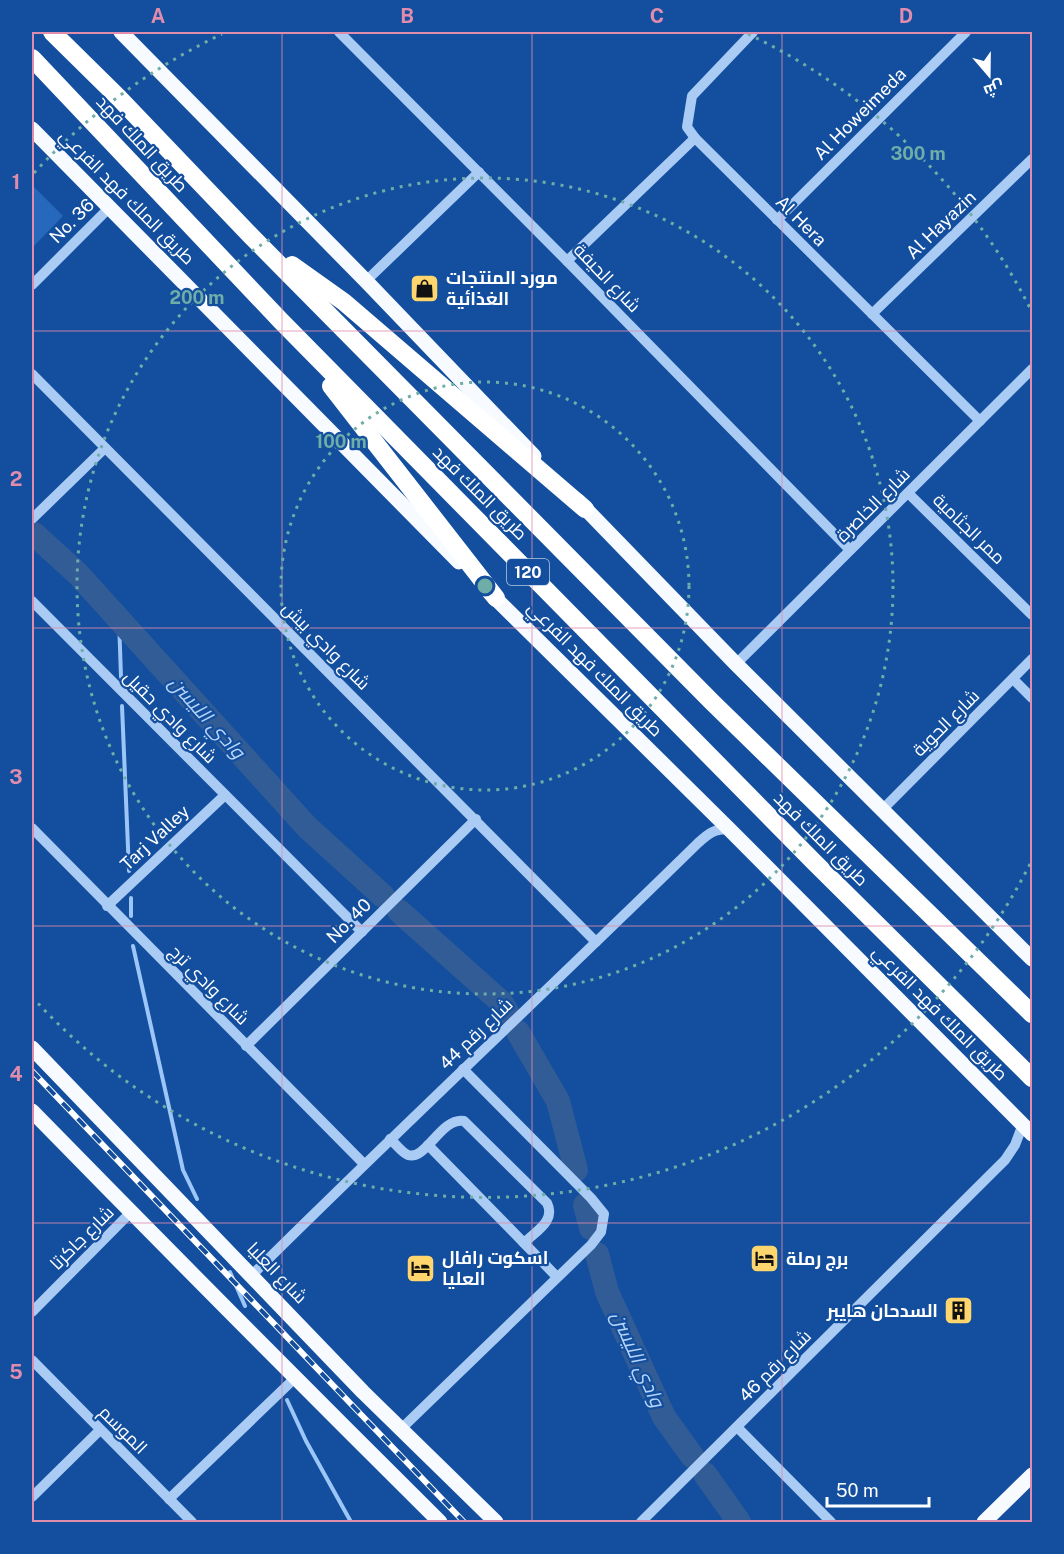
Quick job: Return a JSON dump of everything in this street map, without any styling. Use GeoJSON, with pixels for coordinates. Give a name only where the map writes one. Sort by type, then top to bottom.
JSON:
{"type":"FeatureCollection","features":[{"type":"Feature","properties":{"kind":"highway","name":"طريق الملك فهد"},"geometry":{"type":"LineString","coordinates":[[52,32],[712,702],[1032,1014]]}},
{"type":"Feature","properties":{"kind":"highway"},"geometry":{"type":"LineString","coordinates":[[67,32],[119,98]]}},
{"type":"Feature","properties":{"kind":"highway","name":"طريق الملك فهد"},"geometry":{"type":"LineString","coordinates":[[32,58],[281,321],[814,862],[1032,1078]]}},
{"type":"Feature","properties":{"kind":"highway"},"geometry":{"type":"LineString","coordinates":[[32,72],[90,120]]}},
{"type":"Feature","properties":{"kind":"highway"},"geometry":{"type":"LineString","coordinates":[[251,236],[344,302],[585,509]]}},
{"type":"Feature","properties":{"kind":"highway"},"geometry":{"type":"LineString","coordinates":[[281,321],[496,598]]}},
{"type":"Feature","properties":{"kind":"main road"},"geometry":{"type":"LineString","coordinates":[[121,32],[366,281],[736,664],[1032,959]]}},
{"type":"Feature","properties":{"kind":"main road","name":"طريق الملك فهد الفرعي"},"geometry":{"type":"LineString","coordinates":[[32,129],[496,598],[1028,1129]]}},
{"type":"Feature","properties":{"kind":"main road","name":"شارع العليا"},"geometry":{"type":"LineString","coordinates":[[32,1048],[363,1392],[496,1522]]}},
{"type":"Feature","properties":{"kind":"main road"},"geometry":{"type":"LineString","coordinates":[[32,1111],[440,1522]]}},
{"type":"Feature","properties":{"kind":"main road"},"geometry":{"type":"LineString","coordinates":[[984,1522],[1032,1475]]}},
{"type":"Feature","properties":{"kind":"street","name":"شارع الحيفة"},"geometry":{"type":"LineString","coordinates":[[339,32],[850,550]]}},
{"type":"Feature","properties":{"kind":"street"},"geometry":{"type":"LineString","coordinates":[[567,261],[695,138],[687,127],[692,96],[753,32]]}},
{"type":"Feature","properties":{"kind":"street","name":"Al Howeimeda"},"geometry":{"type":"LineString","coordinates":[[777,220],[966,32]]}},
{"type":"Feature","properties":{"kind":"street","name":"Al Hera"},"geometry":{"type":"LineString","coordinates":[[695,138],[980,421]]}},
{"type":"Feature","properties":{"kind":"street","name":"Al Hayazin"},"geometry":{"type":"LineString","coordinates":[[872,314],[1032,159]]}},
{"type":"Feature","properties":{"kind":"street"},"geometry":{"type":"LineString","coordinates":[[366,281],[479,172]]}},
{"type":"Feature","properties":{"kind":"street","name":"No. 36"},"geometry":{"type":"LineString","coordinates":[[32,285],[110,207]]}},
{"type":"Feature","properties":{"kind":"street","name":"شارع الخاصرة"},"geometry":{"type":"LineString","coordinates":[[736,664],[1032,369]]}},
{"type":"Feature","properties":{"kind":"street","name":"شارع وادي بيش"},"geometry":{"type":"LineString","coordinates":[[32,374],[597,942]]}},
{"type":"Feature","properties":{"kind":"street"},"geometry":{"type":"LineString","coordinates":[[32,519],[105,448]]}},
{"type":"Feature","properties":{"kind":"street","name":"ممر الجثامية"},"geometry":{"type":"LineString","coordinates":[[908,493],[1032,615]]}},
{"type":"Feature","properties":{"kind":"street","name":"شارع وادي حقيل"},"geometry":{"type":"LineString","coordinates":[[32,601],[362,932]]}},
{"type":"Feature","properties":{"kind":"street","name":"شارع الحوية"},"geometry":{"type":"LineString","coordinates":[[882,810],[1032,659]]}},
{"type":"Feature","properties":{"kind":"street"},"geometry":{"type":"LineString","coordinates":[[1013,679],[1032,698]]}},
{"type":"Feature","properties":{"kind":"street","name":"Tarj Valley"},"geometry":{"type":"LineString","coordinates":[[107,906],[225,795]]}},
{"type":"Feature","properties":{"kind":"street","name":"No. 40"},"geometry":{"type":"LineString","coordinates":[[246,1046],[476,819]]}},
{"type":"Feature","properties":{"kind":"street","name":"شارع وادي ترج"},"geometry":{"type":"LineString","coordinates":[[32,828],[364,1164]]}},
{"type":"Feature","properties":{"kind":"street","name":"شارع رقم 44"},"geometry":{"type":"LineString","coordinates":[[252,1275],[364,1164],[708,834],[717,829],[729,829]]}},
{"type":"Feature","properties":{"kind":"street"},"geometry":{"type":"LineString","coordinates":[[401,1429],[591,1245],[601,1232],[604,1214],[591,1198],[463,1069]]}},
{"type":"Feature","properties":{"kind":"street"},"geometry":{"type":"LineString","coordinates":[[390,1139],[407,1155],[413,1155],[420,1152],[451,1122],[457,1119],[464,1121],[547,1203],[550,1210],[549,1219],[524,1243]]}},
{"type":"Feature","properties":{"kind":"street","name":"شارع رقم 46"},"geometry":{"type":"LineString","coordinates":[[641,1522],[1005,1160],[1028,1129]]}},
{"type":"Feature","properties":{"kind":"street"},"geometry":{"type":"LineString","coordinates":[[428,1145],[557,1277]]}},
{"type":"Feature","properties":{"kind":"street","name":"شارع جاكرتا"},"geometry":{"type":"LineString","coordinates":[[32,1312],[131,1212]]}},
{"type":"Feature","properties":{"kind":"street","name":"الموسم"},"geometry":{"type":"LineString","coordinates":[[32,1360],[192,1522]]}},
{"type":"Feature","properties":{"kind":"street"},"geometry":{"type":"LineString","coordinates":[[169,1499],[295,1378]]}},
{"type":"Feature","properties":{"kind":"street"},"geometry":{"type":"LineString","coordinates":[[737,1427],[826,1521]]}},
{"type":"Feature","properties":{"kind":"street"},"geometry":{"type":"LineString","coordinates":[[33,1492],[100,1430]]}},
{"type":"Feature","properties":{"kind":"shaded area"},"geometry":{"type":"Polygon","coordinates":[[[32,185],[63,216],[32,248],[32,185]]]}},
{"type":"Feature","properties":{"kind":"waterway","name":"وادي الليسن"},"geometry":{"type":"LineString","coordinates":[[34,534],[78,574],[307,827],[383,896]]}},
{"type":"Feature","properties":{"kind":"waterway"},"geometry":{"type":"LineString","coordinates":[[119,619],[121,677]]}},
{"type":"Feature","properties":{"kind":"waterway"},"geometry":{"type":"LineString","coordinates":[[122,706],[129,871]]}},
{"type":"Feature","properties":{"kind":"waterway"},"geometry":{"type":"LineString","coordinates":[[131,898],[131,916]]}},
{"type":"Feature","properties":{"kind":"waterway","name":"وادي الليسن"},"geometry":{"type":"LineString","coordinates":[[399,911],[501,1002],[507,1012]]}},
{"type":"Feature","properties":{"kind":"waterway"},"geometry":{"type":"LineString","coordinates":[[133,946],[183,1170],[197,1199]]}},
{"type":"Feature","properties":{"kind":"waterway","name":"وادي الليسن"},"geometry":{"type":"LineString","coordinates":[[518,1032],[558,1101],[576,1170]]}},
{"type":"Feature","properties":{"kind":"waterway","name":"وادي الليسن"},"geometry":{"type":"LineString","coordinates":[[585,1205],[591,1228]]}},
{"type":"Feature","properties":{"kind":"waterway","name":"وادي الليسن"},"geometry":{"type":"LineString","coordinates":[[597,1254],[607,1292],[664,1417],[692,1456]]}},
{"type":"Feature","properties":{"kind":"waterway"},"geometry":{"type":"LineString","coordinates":[[230,1272],[245,1306]]}},
{"type":"Feature","properties":{"kind":"waterway"},"geometry":{"type":"LineString","coordinates":[[287,1400],[306,1441],[351,1522]]}},
{"type":"Feature","properties":{"kind":"waterway","name":"وادي الليسن"},"geometry":{"type":"LineString","coordinates":[[705,1474],[739,1522]]}},
{"type":"Feature","properties":{"kind":"railway"},"geometry":{"type":"LineString","coordinates":[[32,1071],[464,1522]]}},
{"type":"Feature","properties":{"kind":"place","name":"مورد المنتجات الغذائية"},"geometry":{"type":"Point","coordinates":[425,288]}},
{"type":"Feature","properties":{"kind":"place","name":"برج رملة"},"geometry":{"type":"Point","coordinates":[765,1259]}},
{"type":"Feature","properties":{"kind":"place","name":"اسكوت رافال العليا"},"geometry":{"type":"Point","coordinates":[421,1268]}},
{"type":"Feature","properties":{"kind":"place","name":"السدحان هايبر"},"geometry":{"type":"Point","coordinates":[959,1311]}}]}
